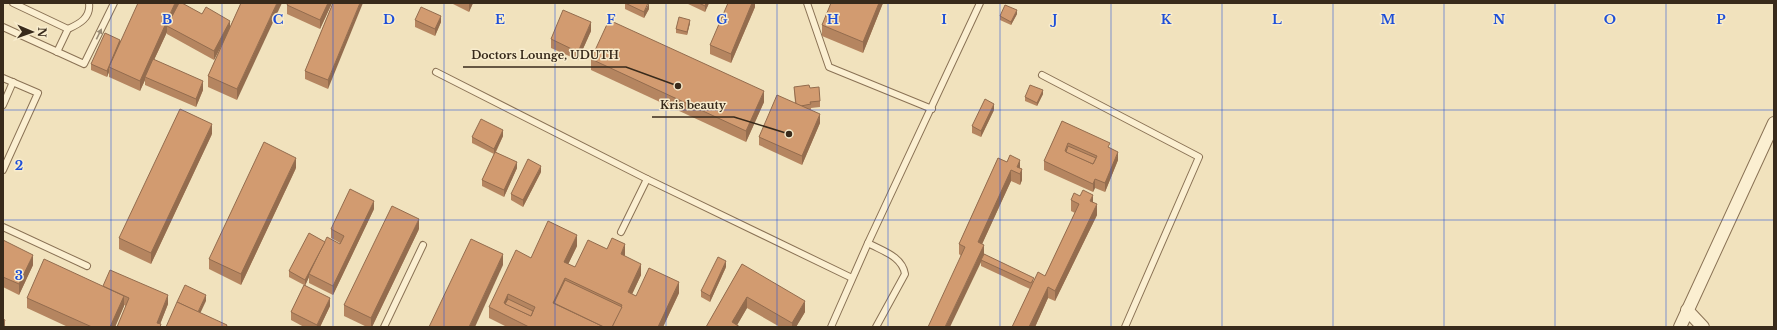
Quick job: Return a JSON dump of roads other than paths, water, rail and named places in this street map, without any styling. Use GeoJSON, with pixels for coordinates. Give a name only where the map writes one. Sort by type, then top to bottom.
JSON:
{"type":"FeatureCollection","features":[{"type":"Feature","properties":{"kind":"street"},"geometry":{"type":"LineString","coordinates":[[1680,327],[1774,123]]}},
{"type":"Feature","properties":{"kind":"street"},"geometry":{"type":"LineString","coordinates":[[1687,310],[1703,327]]}},
{"type":"Feature","properties":{"kind":"lane"},"geometry":{"type":"LineString","coordinates":[[13,3],[68,29]]}},
{"type":"Feature","properties":{"kind":"lane"},"geometry":{"type":"LineString","coordinates":[[57,52],[68,29],[83,22],[90,8],[89,3]]}},
{"type":"Feature","properties":{"kind":"lane"},"geometry":{"type":"LineString","coordinates":[[3,27],[84,64],[114,3]]}},
{"type":"Feature","properties":{"kind":"lane"},"geometry":{"type":"LineString","coordinates":[[807,3],[829,67],[932,109]]}},
{"type":"Feature","properties":{"kind":"lane"},"geometry":{"type":"LineString","coordinates":[[831,327],[868,243],[932,109],[980,3]]}},
{"type":"Feature","properties":{"kind":"lane"},"geometry":{"type":"LineString","coordinates":[[436,72],[647,179],[852,278]]}},
{"type":"Feature","properties":{"kind":"lane"},"geometry":{"type":"LineString","coordinates":[[1042,75],[1199,157],[1125,327]]}},
{"type":"Feature","properties":{"kind":"lane"},"geometry":{"type":"LineString","coordinates":[[3,78],[38,93],[3,170]]}},
{"type":"Feature","properties":{"kind":"lane"},"geometry":{"type":"LineString","coordinates":[[3,105],[13,82]]}},
{"type":"Feature","properties":{"kind":"lane"},"geometry":{"type":"LineString","coordinates":[[621,232],[647,179]]}},
{"type":"Feature","properties":{"kind":"lane"},"geometry":{"type":"LineString","coordinates":[[3,227],[87,266]]}},
{"type":"Feature","properties":{"kind":"lane"},"geometry":{"type":"LineString","coordinates":[[868,243],[896,258],[904,267],[905,274],[876,327]]}},
{"type":"Feature","properties":{"kind":"lane"},"geometry":{"type":"LineString","coordinates":[[384,327],[423,246]]}},
{"type":"Feature","properties":{"kind":"place","name":"Doctors Lounge, UDUTH"},"geometry":{"type":"Point","coordinates":[678,86]}},
{"type":"Feature","properties":{"kind":"place","name":"Kris beauty"},"geometry":{"type":"Point","coordinates":[789,134]}}]}
